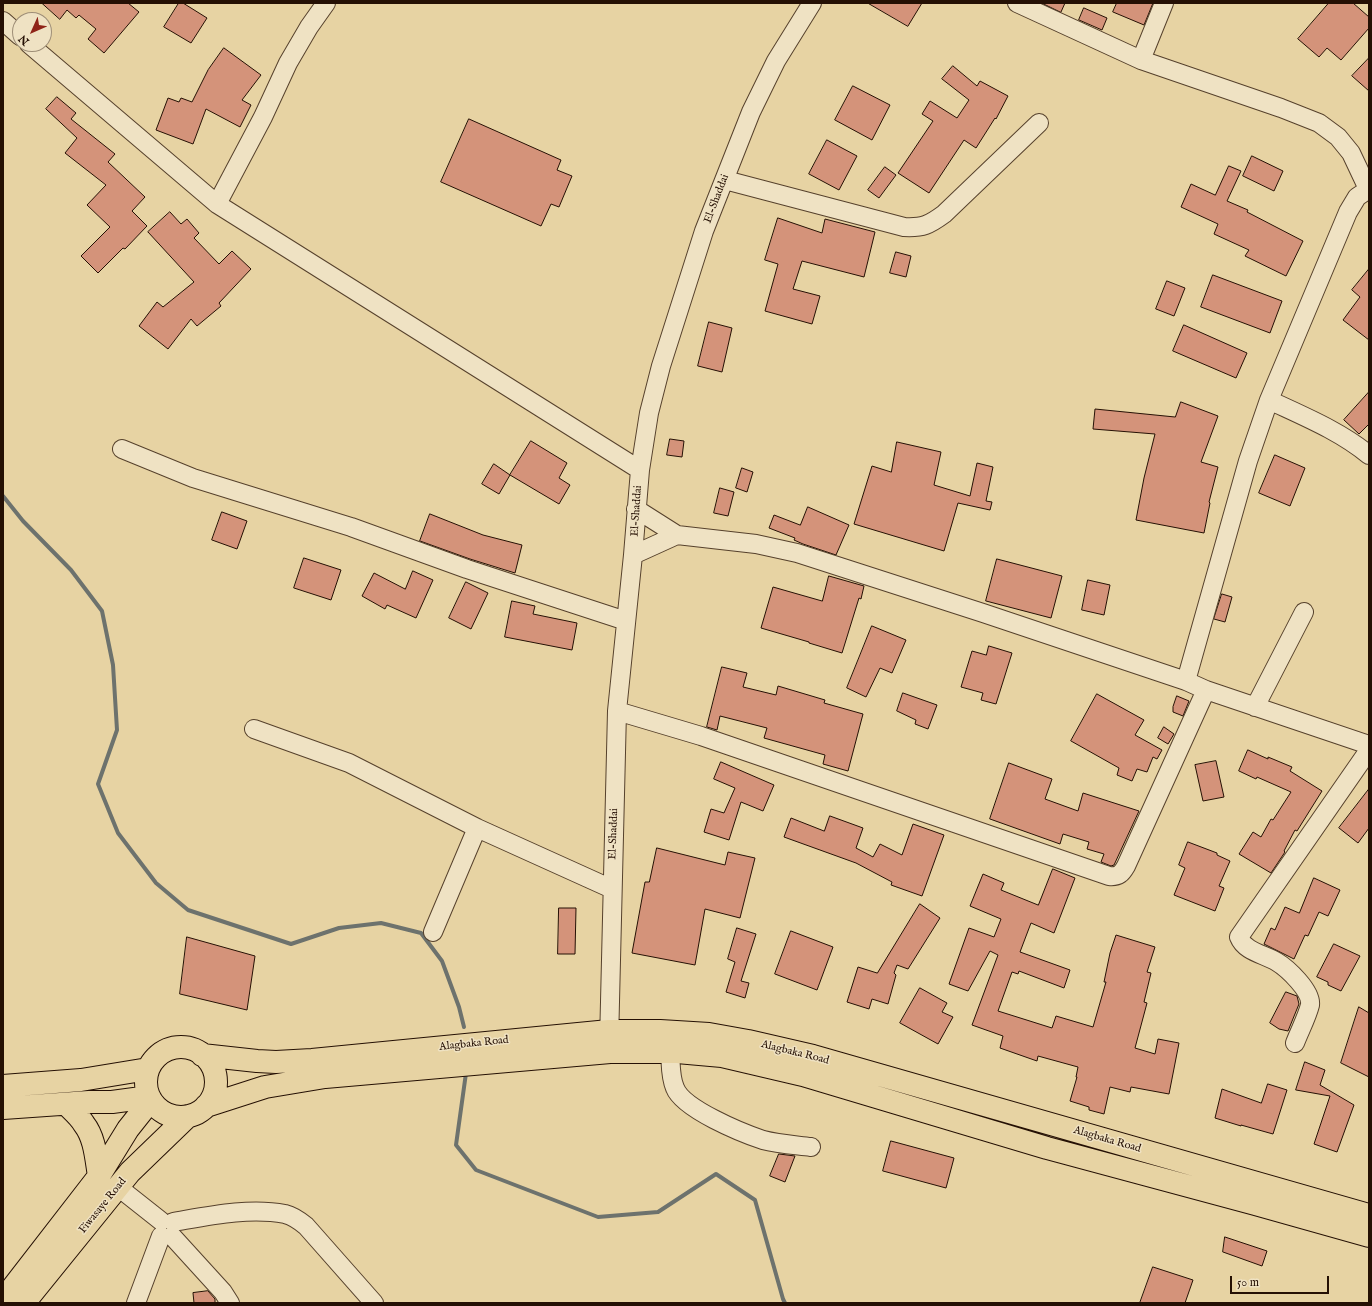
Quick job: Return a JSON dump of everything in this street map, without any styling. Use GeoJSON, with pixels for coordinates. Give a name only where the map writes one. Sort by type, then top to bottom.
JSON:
{"type":"FeatureCollection","features":[{"type":"Feature","properties":{"kind":"main road","name":"Alagbaka Road"},"geometry":{"type":"LineString","coordinates":[[197,1111],[265,1086],[325,1077],[609,1042],[660,1031],[709,1034],[748,1041],[813,1056],[1369,1215]]}},
{"type":"Feature","properties":{"kind":"main road","name":"Alagbaka Road"},"geometry":{"type":"LineString","coordinates":[[202,1055],[276,1062],[609,1042],[670,1052],[722,1056],[803,1075],[1047,1148],[1369,1236]]}},
{"type":"Feature","properties":{"kind":"main road"},"geometry":{"type":"LineString","coordinates":[[182,1047],[193,1049],[202,1055],[210,1063],[214,1074],[215,1086],[212,1097],[197,1111],[178,1117],[167,1114],[158,1108],[150,1099],[146,1083],[148,1069],[154,1060],[171,1048],[182,1047]]}},
{"type":"Feature","properties":{"kind":"main road"},"geometry":{"type":"LineString","coordinates":[[3,1086],[82,1080],[148,1069]]}},
{"type":"Feature","properties":{"kind":"main road"},"geometry":{"type":"LineString","coordinates":[[3,1108],[150,1099]]}},
{"type":"Feature","properties":{"kind":"main road","name":"Fiwasaye Road"},"geometry":{"type":"LineString","coordinates":[[3,1300],[99,1176],[128,1129],[150,1099]]}},
{"type":"Feature","properties":{"kind":"main road"},"geometry":{"type":"LineString","coordinates":[[67,1105],[85,1124],[96,1153],[99,1176]]}},
{"type":"Feature","properties":{"kind":"main road","name":"Fiwasaye Road"},"geometry":{"type":"LineString","coordinates":[[24,1303],[135,1167],[197,1111]]}},
{"type":"Feature","properties":{"kind":"main road"},"geometry":{"type":"LineString","coordinates":[[1047,1148],[1053,1125]]}},
{"type":"Feature","properties":{"kind":"street"},"geometry":{"type":"LineString","coordinates":[[217,204],[263,117],[288,63],[309,27],[326,3]]}},
{"type":"Feature","properties":{"kind":"street","name":"El-Shaddai"},"geometry":{"type":"LineString","coordinates":[[609,1042],[617,711],[640,470],[648,413],[661,366],[704,231],[754,105],[776,61],[812,3]]}},
{"type":"Feature","properties":{"kind":"street"},"geometry":{"type":"LineString","coordinates":[[1017,3],[1141,60],[1281,108],[1319,123],[1338,137],[1351,153],[1368,189],[1357,197],[1348,212],[1270,400],[1248,460],[1242,486],[1186,681]]}},
{"type":"Feature","properties":{"kind":"street"},"geometry":{"type":"LineString","coordinates":[[1141,60],[1164,3]]}},
{"type":"Feature","properties":{"kind":"street"},"geometry":{"type":"LineString","coordinates":[[3,21],[12,29]]}},
{"type":"Feature","properties":{"kind":"street"},"geometry":{"type":"LineString","coordinates":[[38,52],[217,204],[640,470]]}},
{"type":"Feature","properties":{"kind":"street"},"geometry":{"type":"LineString","coordinates":[[724,180],[904,227],[918,228],[931,224],[944,214],[1039,123]]}},
{"type":"Feature","properties":{"kind":"street"},"geometry":{"type":"LineString","coordinates":[[1270,400],[1318,423],[1357,445],[1369,455]]}},
{"type":"Feature","properties":{"kind":"street"},"geometry":{"type":"LineString","coordinates":[[122,449],[193,478],[351,527],[467,570],[626,621]]}},
{"type":"Feature","properties":{"kind":"street"},"geometry":{"type":"LineString","coordinates":[[636,509],[677,535],[756,544],[797,553],[1186,681],[1206,690],[1369,746]]}},
{"type":"Feature","properties":{"kind":"street"},"geometry":{"type":"LineString","coordinates":[[633,555],[677,535]]}},
{"type":"Feature","properties":{"kind":"street"},"geometry":{"type":"LineString","coordinates":[[1255,707],[1304,612]]}},
{"type":"Feature","properties":{"kind":"street"},"geometry":{"type":"LineString","coordinates":[[617,711],[701,736],[1101,874],[1114,877],[1121,874],[1126,866],[1206,690]]}},
{"type":"Feature","properties":{"kind":"street"},"geometry":{"type":"LineString","coordinates":[[254,729],[349,763],[477,828],[612,889]]}},
{"type":"Feature","properties":{"kind":"street"},"geometry":{"type":"LineString","coordinates":[[1295,1042],[1310,1003],[1308,992],[1301,983],[1278,962],[1247,948],[1241,942],[1239,937],[1369,750]]}},
{"type":"Feature","properties":{"kind":"street"},"geometry":{"type":"LineString","coordinates":[[433,932],[477,828]]}},
{"type":"Feature","properties":{"kind":"street"},"geometry":{"type":"LineString","coordinates":[[670,1052],[671,1072],[675,1089],[681,1097],[704,1114],[731,1128],[764,1140],[811,1147]]}},
{"type":"Feature","properties":{"kind":"street"},"geometry":{"type":"LineString","coordinates":[[118,1187],[167,1229],[223,1292],[230,1303]]}},
{"type":"Feature","properties":{"kind":"street"},"geometry":{"type":"LineString","coordinates":[[167,1229],[229,1213],[265,1212],[286,1214],[298,1219],[306,1226],[374,1303]]}},
{"type":"Feature","properties":{"kind":"street"},"geometry":{"type":"LineString","coordinates":[[136,1303],[167,1229]]}},
{"type":"Feature","properties":{"kind":"building"},"geometry":{"type":"Polygon","coordinates":[[[42,3],[128,3],[139,12],[104,53],[88,39],[96,29],[79,15],[76,18],[67,10],[60,19],[42,3]]]}},
{"type":"Feature","properties":{"kind":"building"},"geometry":{"type":"Polygon","coordinates":[[[179,3],[183,3],[207,18],[191,43],[164,27],[179,3]]]}},
{"type":"Feature","properties":{"kind":"building"},"geometry":{"type":"Polygon","coordinates":[[[868,3],[922,3],[908,26],[868,3]]]}},
{"type":"Feature","properties":{"kind":"building"},"geometry":{"type":"Polygon","coordinates":[[[1042,3],[1065,3],[1061,12],[1042,3]]]}},
{"type":"Feature","properties":{"kind":"building"},"geometry":{"type":"Polygon","coordinates":[[[1117,3],[1153,3],[1144,25],[1113,12],[1117,3]]]}},
{"type":"Feature","properties":{"kind":"building"},"geometry":{"type":"Polygon","coordinates":[[[1329,3],[1353,3],[1369,17],[1369,28],[1341,60],[1327,48],[1319,57],[1298,39],[1329,3]]]}},
{"type":"Feature","properties":{"kind":"building"},"geometry":{"type":"Polygon","coordinates":[[[1084,8],[1107,18],[1102,30],[1079,20],[1084,8]]]}},
{"type":"Feature","properties":{"kind":"building"},"geometry":{"type":"Polygon","coordinates":[[[224,48],[261,75],[242,100],[251,105],[240,127],[206,109],[193,144],[156,130],[168,98],[179,102],[181,98],[192,102],[208,70],[224,48]]]}},
{"type":"Feature","properties":{"kind":"building"},"geometry":{"type":"Polygon","coordinates":[[[1369,58],[1369,91],[1352,76],[1369,58]]]}},
{"type":"Feature","properties":{"kind":"building"},"geometry":{"type":"Polygon","coordinates":[[[953,66],[977,86],[980,81],[1008,96],[996,119],[995,118],[976,148],[964,140],[929,193],[898,173],[933,121],[922,114],[930,101],[957,118],[969,100],[942,79],[953,66]]]}},
{"type":"Feature","properties":{"kind":"building"},"geometry":{"type":"Polygon","coordinates":[[[853,86],[890,105],[872,140],[835,120],[853,86]]]}},
{"type":"Feature","properties":{"kind":"building"},"geometry":{"type":"Polygon","coordinates":[[[57,97],[76,113],[71,119],[115,154],[108,162],[145,197],[132,211],[147,226],[125,249],[123,248],[98,273],[81,256],[110,227],[87,205],[106,185],[65,153],[77,138],[46,109],[57,97]]]}},
{"type":"Feature","properties":{"kind":"building"},"geometry":{"type":"Polygon","coordinates":[[[469,119],[561,160],[557,170],[572,176],[559,207],[551,204],[541,226],[441,182],[469,119]]]}},
{"type":"Feature","properties":{"kind":"building"},"geometry":{"type":"Polygon","coordinates":[[[827,140],[857,156],[839,190],[809,174],[827,140]]]}},
{"type":"Feature","properties":{"kind":"building"},"geometry":{"type":"Polygon","coordinates":[[[1252,156],[1283,171],[1274,191],[1243,176],[1252,156]]]}},
{"type":"Feature","properties":{"kind":"building"},"geometry":{"type":"Polygon","coordinates":[[[1229,166],[1241,171],[1227,201],[1248,210],[1247,212],[1303,241],[1286,276],[1245,256],[1249,250],[1214,234],[1218,224],[1181,207],[1191,184],[1215,195],[1229,166]]]}},
{"type":"Feature","properties":{"kind":"building"},"geometry":{"type":"Polygon","coordinates":[[[885,167],[896,175],[879,198],[868,190],[885,167]]]}},
{"type":"Feature","properties":{"kind":"building"},"geometry":{"type":"Polygon","coordinates":[[[170,212],[181,224],[187,219],[199,233],[194,238],[219,264],[232,251],[251,269],[219,303],[221,306],[197,326],[191,319],[168,349],[139,326],[157,302],[163,307],[194,282],[148,232],[170,212]]]}},
{"type":"Feature","properties":{"kind":"building"},"geometry":{"type":"Polygon","coordinates":[[[778,218],[822,233],[825,219],[875,232],[864,277],[802,261],[793,289],[820,296],[812,324],[765,311],[778,264],[765,260],[778,218]]]}},
{"type":"Feature","properties":{"kind":"building"},"geometry":{"type":"Polygon","coordinates":[[[896,252],[911,256],[906,277],[890,273],[896,252]]]}},
{"type":"Feature","properties":{"kind":"building"},"geometry":{"type":"Polygon","coordinates":[[[1369,269],[1369,340],[1343,320],[1360,297],[1352,290],[1369,269]]]}},
{"type":"Feature","properties":{"kind":"building"},"geometry":{"type":"Polygon","coordinates":[[[1213,275],[1282,301],[1270,333],[1201,307],[1213,275]]]}},
{"type":"Feature","properties":{"kind":"building"},"geometry":{"type":"Polygon","coordinates":[[[1167,281],[1185,288],[1174,316],[1156,309],[1167,281]]]}},
{"type":"Feature","properties":{"kind":"building"},"geometry":{"type":"Polygon","coordinates":[[[709,322],[732,328],[722,372],[698,366],[709,322]]]}},
{"type":"Feature","properties":{"kind":"building"},"geometry":{"type":"Polygon","coordinates":[[[1184,325],[1247,353],[1236,378],[1173,351],[1184,325]]]}},
{"type":"Feature","properties":{"kind":"building"},"geometry":{"type":"Polygon","coordinates":[[[1369,392],[1369,424],[1359,434],[1344,420],[1369,392]]]}},
{"type":"Feature","properties":{"kind":"building"},"geometry":{"type":"Polygon","coordinates":[[[1181,402],[1218,416],[1201,462],[1218,467],[1209,502],[1204,533],[1136,520],[1144,478],[1155,434],[1093,429],[1095,409],[1175,417],[1181,402]]]}},
{"type":"Feature","properties":{"kind":"building"},"geometry":{"type":"Polygon","coordinates":[[[670,439],[684,441],[682,457],[667,455],[670,439]]]}},
{"type":"Feature","properties":{"kind":"building"},"geometry":{"type":"Polygon","coordinates":[[[531,441],[567,463],[559,478],[570,485],[559,504],[510,475],[531,441]]]}},
{"type":"Feature","properties":{"kind":"building"},"geometry":{"type":"Polygon","coordinates":[[[897,442],[941,452],[934,485],[970,496],[977,463],[993,467],[986,501],[992,502],[990,510],[958,503],[944,551],[854,524],[872,466],[891,472],[897,442]]]}},
{"type":"Feature","properties":{"kind":"building"},"geometry":{"type":"Polygon","coordinates":[[[1275,455],[1305,468],[1290,506],[1259,493],[1275,455]]]}},
{"type":"Feature","properties":{"kind":"building"},"geometry":{"type":"Polygon","coordinates":[[[494,464],[510,475],[499,494],[482,484],[494,464]]]}},
{"type":"Feature","properties":{"kind":"building"},"geometry":{"type":"Polygon","coordinates":[[[742,468],[753,472],[747,492],[736,488],[742,468]]]}},
{"type":"Feature","properties":{"kind":"building"},"geometry":{"type":"Polygon","coordinates":[[[720,488],[734,492],[728,516],[714,513],[720,488]]]}},
{"type":"Feature","properties":{"kind":"building"},"geometry":{"type":"Polygon","coordinates":[[[808,507],[849,525],[836,555],[803,544],[794,540],[795,538],[769,528],[774,515],[800,525],[808,507]]]}},
{"type":"Feature","properties":{"kind":"building"},"geometry":{"type":"Polygon","coordinates":[[[222,512],[247,521],[237,549],[212,540],[222,512]]]}},
{"type":"Feature","properties":{"kind":"building"},"geometry":{"type":"Polygon","coordinates":[[[430,514],[483,535],[522,545],[515,573],[420,541],[430,514]]]}},
{"type":"Feature","properties":{"kind":"building"},"geometry":{"type":"Polygon","coordinates":[[[304,558],[341,570],[331,600],[294,588],[304,558]]]}},
{"type":"Feature","properties":{"kind":"building"},"geometry":{"type":"Polygon","coordinates":[[[997,559],[1062,576],[1051,618],[986,601],[997,559]]]}},
{"type":"Feature","properties":{"kind":"building"},"geometry":{"type":"Polygon","coordinates":[[[413,571],[433,580],[416,618],[387,605],[385,609],[362,596],[374,573],[405,589],[413,571]]]}},
{"type":"Feature","properties":{"kind":"building"},"geometry":{"type":"Polygon","coordinates":[[[829,576],[864,586],[861,599],[859,598],[842,653],[761,628],[773,587],[822,601],[829,576]]]}},
{"type":"Feature","properties":{"kind":"building"},"geometry":{"type":"Polygon","coordinates":[[[1088,580],[1110,585],[1104,615],[1082,610],[1088,580]]]}},
{"type":"Feature","properties":{"kind":"building"},"geometry":{"type":"Polygon","coordinates":[[[466,582],[488,593],[471,629],[449,618],[466,582]]]}},
{"type":"Feature","properties":{"kind":"building"},"geometry":{"type":"Polygon","coordinates":[[[1222,594],[1232,597],[1225,622],[1214,619],[1222,594]]]}},
{"type":"Feature","properties":{"kind":"building"},"geometry":{"type":"Polygon","coordinates":[[[512,601],[535,606],[533,614],[577,623],[572,650],[505,637],[512,601]]]}},
{"type":"Feature","properties":{"kind":"building"},"geometry":{"type":"Polygon","coordinates":[[[872,626],[906,640],[892,673],[880,668],[866,697],[847,688],[872,626]]]}},
{"type":"Feature","properties":{"kind":"building"},"geometry":{"type":"Polygon","coordinates":[[[989,646],[1012,653],[996,704],[981,700],[983,693],[961,687],[972,651],[986,655],[989,646]]]}},
{"type":"Feature","properties":{"kind":"building"},"geometry":{"type":"Polygon","coordinates":[[[722,667],[747,673],[743,687],[776,695],[778,686],[825,700],[824,703],[863,714],[848,771],[823,764],[825,755],[764,738],[767,728],[720,716],[717,730],[707,727],[722,667]]]}},
{"type":"Feature","properties":{"kind":"building"},"geometry":{"type":"Polygon","coordinates":[[[903,693],[937,705],[928,729],[915,724],[916,720],[897,711],[903,693]]]}},
{"type":"Feature","properties":{"kind":"building"},"geometry":{"type":"Polygon","coordinates":[[[1097,694],[1144,720],[1135,735],[1162,750],[1157,759],[1153,757],[1147,772],[1137,769],[1132,781],[1117,775],[1119,768],[1071,741],[1097,694]]]}},
{"type":"Feature","properties":{"kind":"building"},"geometry":{"type":"Polygon","coordinates":[[[1177,696],[1189,701],[1183,716],[1173,712],[1173,707],[1177,696]]]}},
{"type":"Feature","properties":{"kind":"building"},"geometry":{"type":"Polygon","coordinates":[[[1164,727],[1174,734],[1168,744],[1158,738],[1164,727]]]}},
{"type":"Feature","properties":{"kind":"building"},"geometry":{"type":"Polygon","coordinates":[[[1248,750],[1292,767],[1290,771],[1322,791],[1297,831],[1295,830],[1284,851],[1285,852],[1271,873],[1239,854],[1253,832],[1261,837],[1271,819],[1273,820],[1291,792],[1239,771],[1248,750]]]}},
{"type":"Feature","properties":{"kind":"building"},"geometry":{"type":"Polygon","coordinates":[[[1216,761],[1224,797],[1203,801],[1195,765],[1216,761]]]}},
{"type":"Feature","properties":{"kind":"building"},"geometry":{"type":"Polygon","coordinates":[[[721,762],[774,785],[763,811],[741,802],[729,840],[704,832],[711,809],[724,813],[735,788],[714,779],[721,762]]]}},
{"type":"Feature","properties":{"kind":"building"},"geometry":{"type":"Polygon","coordinates":[[[1009,763],[1052,779],[1045,799],[1078,811],[1083,793],[1139,811],[1114,865],[1111,866],[1101,862],[1104,854],[1087,849],[1089,842],[1063,834],[1060,844],[990,819],[1009,763]]]}},
{"type":"Feature","properties":{"kind":"building"},"geometry":{"type":"Polygon","coordinates":[[[1369,789],[1369,828],[1358,843],[1339,828],[1369,789]]]}},
{"type":"Feature","properties":{"kind":"building"},"geometry":{"type":"Polygon","coordinates":[[[830,816],[863,828],[856,848],[873,857],[880,844],[902,855],[913,824],[944,835],[922,896],[891,885],[892,882],[856,863],[784,837],[791,818],[824,831],[830,816]]]}},
{"type":"Feature","properties":{"kind":"building"},"geometry":{"type":"Polygon","coordinates":[[[1188,842],[1217,853],[1217,855],[1230,861],[1219,886],[1224,888],[1215,911],[1174,895],[1185,868],[1179,865],[1188,842]]]}},
{"type":"Feature","properties":{"kind":"building"},"geometry":{"type":"Polygon","coordinates":[[[657,848],[725,865],[728,852],[755,858],[740,918],[705,909],[695,965],[632,953],[645,882],[649,882],[657,848]]]}},
{"type":"Feature","properties":{"kind":"building"},"geometry":{"type":"Polygon","coordinates":[[[1053,869],[1075,878],[1054,933],[1031,923],[1020,952],[1070,970],[1064,988],[1019,971],[1018,974],[1012,972],[998,1011],[1052,1028],[1056,1016],[1093,1027],[1106,982],[1104,982],[1110,953],[1116,935],[1155,947],[1147,972],[1151,973],[1144,1002],[1147,1003],[1135,1048],[1155,1054],[1158,1039],[1179,1043],[1169,1094],[1131,1087],[1130,1092],[1110,1087],[1104,1114],[1089,1110],[1089,1107],[1070,1101],[1077,1077],[1078,1067],[1038,1056],[1037,1061],[1000,1048],[1003,1036],[972,1025],[998,955],[990,951],[968,991],[949,984],[969,928],[994,937],[1001,919],[970,906],[983,874],[1004,883],[1001,890],[1038,905],[1053,869]]]}},
{"type":"Feature","properties":{"kind":"building"},"geometry":{"type":"Polygon","coordinates":[[[1314,878],[1340,890],[1328,916],[1319,912],[1308,936],[1305,935],[1294,959],[1264,944],[1271,928],[1275,930],[1285,907],[1299,913],[1314,878]]]}},
{"type":"Feature","properties":{"kind":"building"},"geometry":{"type":"Polygon","coordinates":[[[920,904],[940,918],[908,969],[897,965],[894,973],[896,975],[888,1004],[872,999],[869,1009],[847,1002],[858,967],[877,973],[920,904]]]}},
{"type":"Feature","properties":{"kind":"building"},"geometry":{"type":"Polygon","coordinates":[[[559,908],[576,908],[575,954],[558,954],[559,908]]]}},
{"type":"Feature","properties":{"kind":"building"},"geometry":{"type":"Polygon","coordinates":[[[737,928],[756,934],[741,981],[749,983],[745,998],[726,992],[735,962],[728,959],[737,928]]]}},
{"type":"Feature","properties":{"kind":"building"},"geometry":{"type":"Polygon","coordinates":[[[791,931],[833,947],[817,990],[775,974],[791,931]]]}},
{"type":"Feature","properties":{"kind":"building"},"geometry":{"type":"Polygon","coordinates":[[[187,937],[255,956],[247,1010],[180,994],[187,937]]]}},
{"type":"Feature","properties":{"kind":"building"},"geometry":{"type":"Polygon","coordinates":[[[1334,944],[1360,956],[1341,991],[1328,985],[1328,982],[1317,977],[1334,944]]]}},
{"type":"Feature","properties":{"kind":"building"},"geometry":{"type":"Polygon","coordinates":[[[920,988],[947,1003],[942,1012],[953,1017],[938,1044],[900,1023],[920,988]]]}},
{"type":"Feature","properties":{"kind":"building"},"geometry":{"type":"Polygon","coordinates":[[[1286,992],[1297,996],[1299,1004],[1288,1031],[1279,1029],[1270,1023],[1286,992]]]}},
{"type":"Feature","properties":{"kind":"building"},"geometry":{"type":"Polygon","coordinates":[[[1359,1007],[1369,1013],[1369,1077],[1341,1063],[1359,1007]]]}},
{"type":"Feature","properties":{"kind":"building"},"geometry":{"type":"Polygon","coordinates":[[[1305,1062],[1325,1070],[1320,1085],[1354,1105],[1337,1152],[1314,1144],[1330,1096],[1296,1090],[1305,1062]]]}},
{"type":"Feature","properties":{"kind":"building"},"geometry":{"type":"Polygon","coordinates":[[[1268,1084],[1287,1090],[1273,1134],[1215,1118],[1222,1089],[1261,1103],[1268,1084]]]}},
{"type":"Feature","properties":{"kind":"building"},"geometry":{"type":"Polygon","coordinates":[[[891,1141],[954,1158],[946,1188],[883,1171],[891,1141]]]}},
{"type":"Feature","properties":{"kind":"building"},"geometry":{"type":"Polygon","coordinates":[[[779,1154],[795,1156],[785,1182],[770,1176],[779,1154]]]}},
{"type":"Feature","properties":{"kind":"building"},"geometry":{"type":"Polygon","coordinates":[[[1225,1237],[1267,1251],[1262,1266],[1223,1252],[1225,1237]]]}},
{"type":"Feature","properties":{"kind":"building"},"geometry":{"type":"Polygon","coordinates":[[[1153,1267],[1193,1280],[1185,1303],[1140,1303],[1153,1267]]]}},
{"type":"Feature","properties":{"kind":"building"},"geometry":{"type":"Polygon","coordinates":[[[208,1291],[215,1299],[215,1303],[194,1303],[193,1293],[208,1291]]]}},
{"type":"Feature","properties":{"kind":"waterway"},"geometry":{"type":"LineString","coordinates":[[3,496],[23,521],[71,570],[102,611],[113,665],[117,730],[98,784],[118,833],[156,883],[188,910],[291,944],[339,928],[381,923],[421,933],[442,961],[459,1007],[464,1027]]}},
{"type":"Feature","properties":{"kind":"waterway"},"geometry":{"type":"LineString","coordinates":[[466,1073],[456,1145],[476,1170],[598,1217],[658,1212],[716,1174],[755,1200],[785,1303]]}}]}
